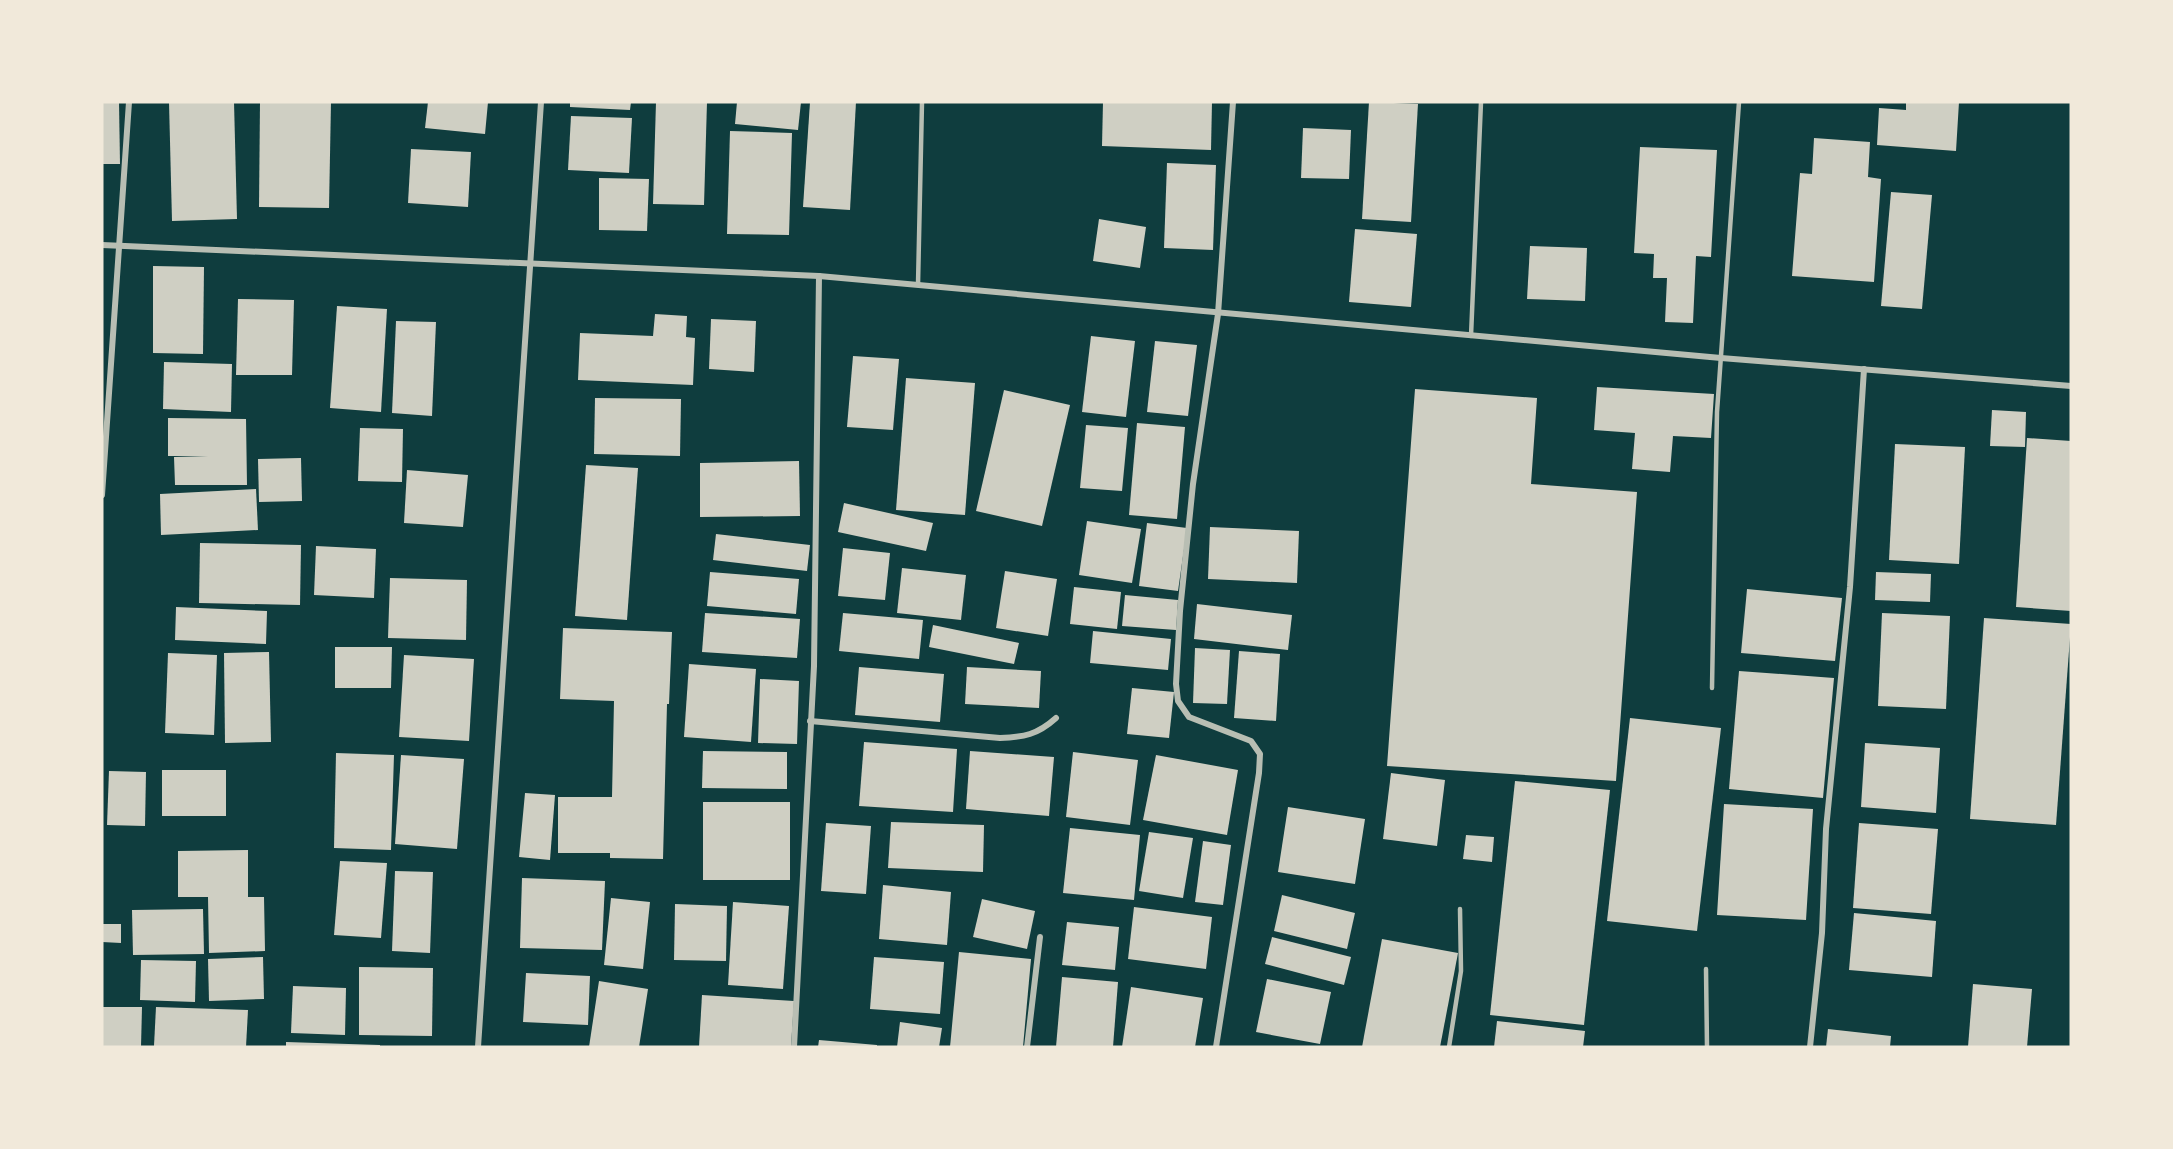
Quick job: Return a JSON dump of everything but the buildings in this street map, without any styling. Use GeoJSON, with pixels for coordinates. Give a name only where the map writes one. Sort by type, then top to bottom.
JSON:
{"type":"FeatureCollection","features":[{"type":"Feature","properties":{"kind":"street"},"geometry":{"type":"LineString","coordinates":[[102,495],[117,246],[129,102]]}},
{"type":"Feature","properties":{"kind":"street"},"geometry":{"type":"LineString","coordinates":[[478,1047],[541,102]]}},
{"type":"Feature","properties":{"kind":"street"},"geometry":{"type":"LineString","coordinates":[[1216,1047],[1260,754],[1251,741],[1189,717],[1178,701],[1180,611],[1192,484],[1218,314],[1233,102]]}},
{"type":"Feature","properties":{"kind":"street"},"geometry":{"type":"LineString","coordinates":[[102,245],[530,261],[819,276],[1218,314],[2071,386]]}},
{"type":"Feature","properties":{"kind":"street"},"geometry":{"type":"LineString","coordinates":[[794,1047],[814,666],[819,276]]}},
{"type":"Feature","properties":{"kind":"street"},"geometry":{"type":"LineString","coordinates":[[1810,1047],[1822,933],[1826,829],[1850,587],[1864,369]]}},
{"type":"Feature","properties":{"kind":"street"},"geometry":{"type":"LineString","coordinates":[[810,721],[1000,738],[1028,737],[1042,731],[1056,718]]}},
{"type":"Feature","properties":{"kind":"street"},"geometry":{"type":"LineString","coordinates":[[1027,1047],[1040,937]]}},
{"type":"Feature","properties":{"kind":"lane"},"geometry":{"type":"LineString","coordinates":[[918,285],[922,102]]}},
{"type":"Feature","properties":{"kind":"lane"},"geometry":{"type":"LineString","coordinates":[[1471,336],[1481,102]]}},
{"type":"Feature","properties":{"kind":"lane"},"geometry":{"type":"LineString","coordinates":[[1712,688],[1717,412],[1739,102]]}},
{"type":"Feature","properties":{"kind":"lane"},"geometry":{"type":"LineString","coordinates":[[1449,1047],[1461,971],[1460,909]]}},
{"type":"Feature","properties":{"kind":"lane"},"geometry":{"type":"LineString","coordinates":[[1706,969],[1707,1047]]}}]}
